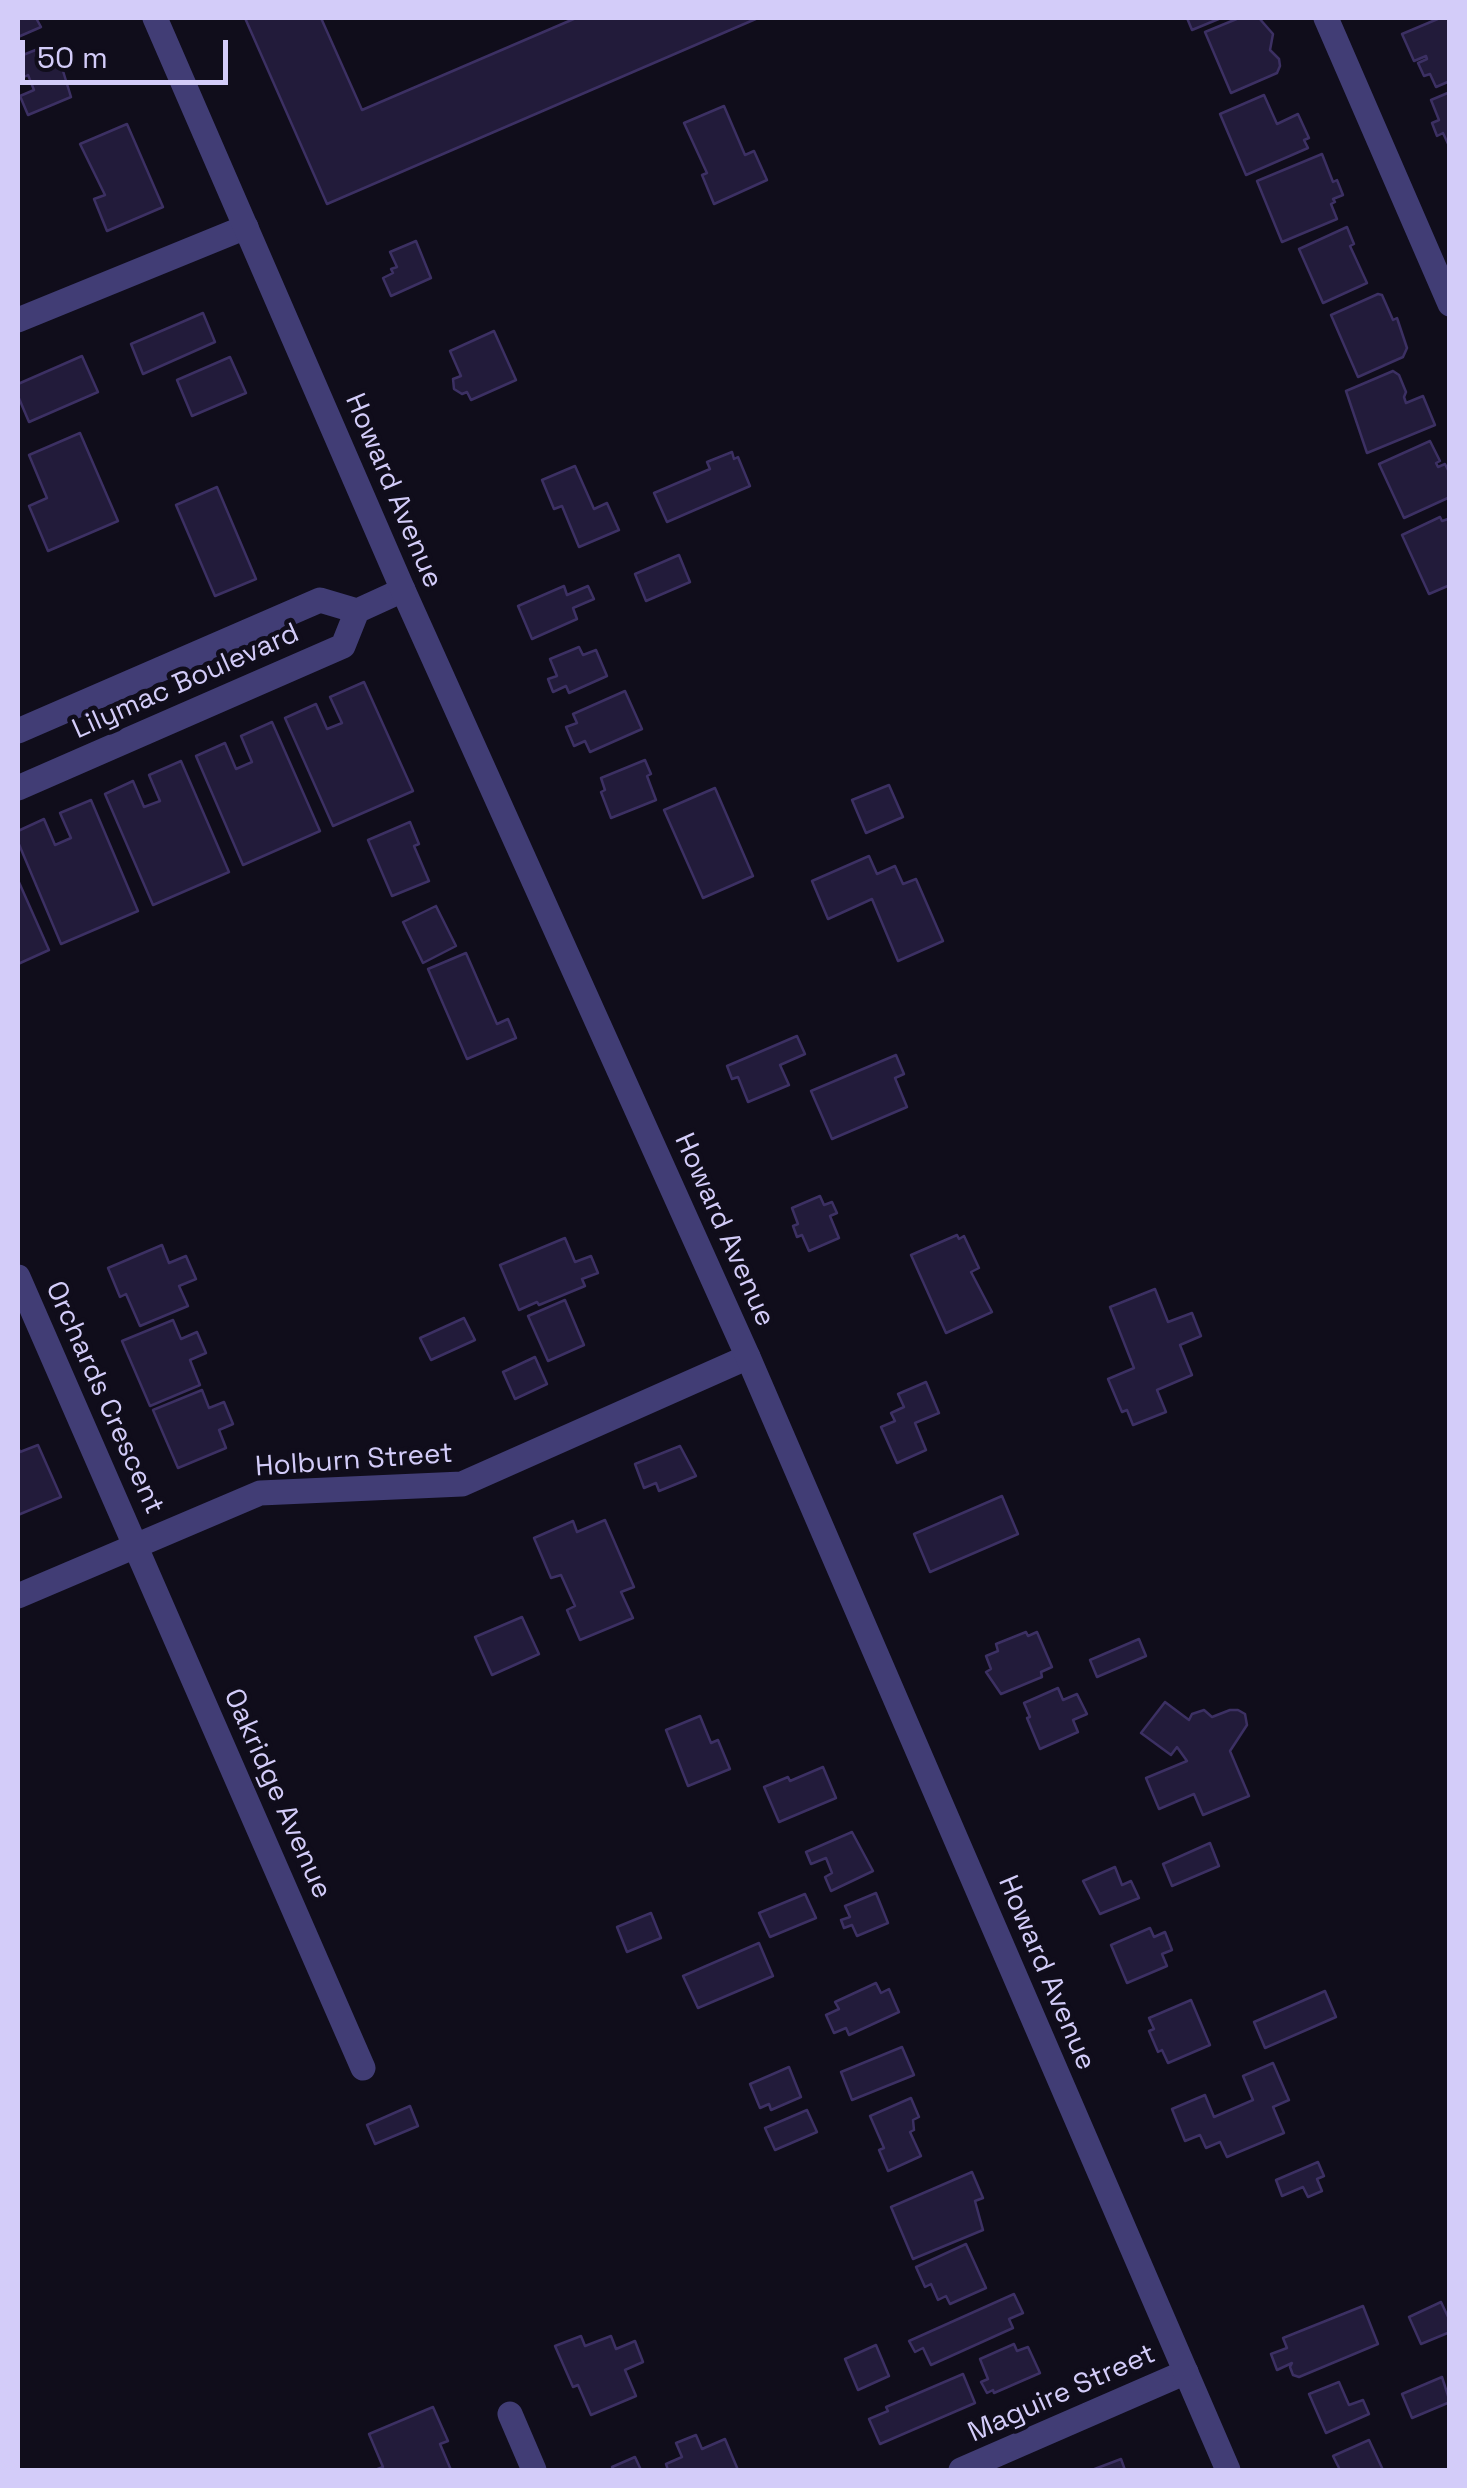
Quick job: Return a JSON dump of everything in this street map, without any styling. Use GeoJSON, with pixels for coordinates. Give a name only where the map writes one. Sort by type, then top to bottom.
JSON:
{"type":"FeatureCollection","features":[{"type":"Feature","properties":{"kind":"street","name":"Howard Avenue"},"geometry":{"type":"LineString","coordinates":[[155,18],[403,590],[748,1357],[1228,2470]]}},
{"type":"Feature","properties":{"kind":"street"},"geometry":{"type":"LineString","coordinates":[[1326,18],[1450,304]]}},
{"type":"Feature","properties":{"kind":"street"},"geometry":{"type":"LineString","coordinates":[[18,320],[246,227]]}},
{"type":"Feature","properties":{"kind":"street","name":"Lilymac Boulevard"},"geometry":{"type":"LineString","coordinates":[[18,731],[320,600],[357,610],[403,590]]}},
{"type":"Feature","properties":{"kind":"street","name":"Lilymac Boulevard"},"geometry":{"type":"LineString","coordinates":[[18,788],[343,646],[357,610]]}},
{"type":"Feature","properties":{"kind":"street","name":"Orchards Crescent"},"geometry":{"type":"LineString","coordinates":[[18,1277],[135,1544]]}},
{"type":"Feature","properties":{"kind":"street","name":"Holburn Street"},"geometry":{"type":"LineString","coordinates":[[18,1596],[260,1493],[462,1484],[748,1357]]}},
{"type":"Feature","properties":{"kind":"street","name":"Oakridge Avenue"},"geometry":{"type":"LineString","coordinates":[[135,1544],[364,2068]]}},
{"type":"Feature","properties":{"kind":"street","name":"Maguire Street"},"geometry":{"type":"LineString","coordinates":[[961,2470],[1186,2372]]}},
{"type":"Feature","properties":{"kind":"street"},"geometry":{"type":"LineString","coordinates":[[510,2414],[534,2470]]}},
{"type":"Feature","properties":{"kind":"building"},"geometry":{"type":"Polygon","coordinates":[[[18,18],[36,18],[41,27],[18,37],[18,18]]]}},
{"type":"Feature","properties":{"kind":"building"},"geometry":{"type":"Polygon","coordinates":[[[245,18],[321,18],[362,110],[576,18],[758,18],[327,204],[245,18]]]}},
{"type":"Feature","properties":{"kind":"building"},"geometry":{"type":"Polygon","coordinates":[[[1187,18],[1221,18],[1192,30],[1187,18]]]}},
{"type":"Feature","properties":{"kind":"building"},"geometry":{"type":"Polygon","coordinates":[[[1239,18],[1259,18],[1273,34],[1270,50],[1280,66],[1277,73],[1231,93],[1205,32],[1239,18]]]}},
{"type":"Feature","properties":{"kind":"building"},"geometry":{"type":"Polygon","coordinates":[[[1440,18],[1450,18],[1450,81],[1436,87],[1418,63],[1426,56],[1414,61],[1402,34],[1440,18]]]}},
{"type":"Feature","properties":{"kind":"building"},"geometry":{"type":"Polygon","coordinates":[[[43,47],[49,62],[59,58],[71,97],[28,115],[20,96],[34,90],[28,75],[18,80],[18,57],[43,47]]]}},
{"type":"Feature","properties":{"kind":"building"},"geometry":{"type":"Polygon","coordinates":[[[1450,92],[1450,148],[1443,133],[1437,136],[1432,123],[1439,120],[1431,100],[1450,92]]]}},
{"type":"Feature","properties":{"kind":"building"},"geometry":{"type":"Polygon","coordinates":[[[1264,95],[1277,124],[1298,114],[1309,138],[1304,140],[1308,148],[1246,175],[1220,114],[1264,95]]]}},
{"type":"Feature","properties":{"kind":"building"},"geometry":{"type":"Polygon","coordinates":[[[724,106],[745,155],[754,151],[767,180],[714,204],[702,175],[707,173],[684,123],[724,106]]]}},
{"type":"Feature","properties":{"kind":"building"},"geometry":{"type":"Polygon","coordinates":[[[127,124],[163,207],[107,231],[94,199],[105,195],[80,144],[127,124]]]}},
{"type":"Feature","properties":{"kind":"building"},"geometry":{"type":"Polygon","coordinates":[[[1322,154],[1343,195],[1331,204],[1337,219],[1282,242],[1257,181],[1322,154]]]}},
{"type":"Feature","properties":{"kind":"building"},"geometry":{"type":"Polygon","coordinates":[[[1347,227],[1354,244],[1350,246],[1367,283],[1323,303],[1299,249],[1347,227]]]}},
{"type":"Feature","properties":{"kind":"building"},"geometry":{"type":"Polygon","coordinates":[[[416,241],[431,278],[391,296],[383,278],[397,267],[390,252],[416,241]]]}},
{"type":"Feature","properties":{"kind":"building"},"geometry":{"type":"Polygon","coordinates":[[[1378,294],[1393,320],[1397,318],[1407,348],[1403,357],[1358,377],[1331,315],[1378,294]]]}},
{"type":"Feature","properties":{"kind":"building"},"geometry":{"type":"Polygon","coordinates":[[[203,313],[215,342],[143,374],[131,344],[203,313]]]}},
{"type":"Feature","properties":{"kind":"building"},"geometry":{"type":"Polygon","coordinates":[[[494,331],[516,380],[471,400],[467,392],[462,394],[454,389],[453,379],[461,376],[450,351],[494,331]]]}},
{"type":"Feature","properties":{"kind":"building"},"geometry":{"type":"Polygon","coordinates":[[[82,356],[98,392],[29,422],[18,396],[18,384],[82,356]]]}},
{"type":"Feature","properties":{"kind":"building"},"geometry":{"type":"Polygon","coordinates":[[[230,357],[246,393],[192,416],[177,380],[230,357]]]}},
{"type":"Feature","properties":{"kind":"building"},"geometry":{"type":"Polygon","coordinates":[[[1393,371],[1406,392],[1406,403],[1423,396],[1435,425],[1367,453],[1346,391],[1393,371]]]}},
{"type":"Feature","properties":{"kind":"building"},"geometry":{"type":"Polygon","coordinates":[[[80,433],[118,521],[48,551],[29,506],[47,498],[29,455],[80,433]]]}},
{"type":"Feature","properties":{"kind":"building"},"geometry":{"type":"Polygon","coordinates":[[[1430,441],[1440,461],[1436,463],[1438,467],[1445,464],[1450,474],[1450,497],[1404,518],[1379,464],[1430,441]]]}},
{"type":"Feature","properties":{"kind":"building"},"geometry":{"type":"Polygon","coordinates":[[[732,452],[750,486],[667,522],[654,493],[710,469],[707,462],[732,452]]]}},
{"type":"Feature","properties":{"kind":"building"},"geometry":{"type":"Polygon","coordinates":[[[575,466],[594,509],[607,503],[619,530],[579,547],[562,506],[554,509],[542,480],[575,466]]]}},
{"type":"Feature","properties":{"kind":"building"},"geometry":{"type":"Polygon","coordinates":[[[217,487],[256,579],[215,596],[176,505],[217,487]]]}},
{"type":"Feature","properties":{"kind":"building"},"geometry":{"type":"Polygon","coordinates":[[[1440,517],[1450,523],[1450,585],[1429,594],[1402,535],[1440,517]]]}},
{"type":"Feature","properties":{"kind":"building"},"geometry":{"type":"Polygon","coordinates":[[[679,555],[690,582],[646,601],[635,574],[679,555]]]}},
{"type":"Feature","properties":{"kind":"building"},"geometry":{"type":"Polygon","coordinates":[[[564,586],[567,595],[588,586],[594,599],[573,608],[577,619],[532,639],[518,606],[564,586]]]}},
{"type":"Feature","properties":{"kind":"building"},"geometry":{"type":"Polygon","coordinates":[[[579,647],[583,655],[596,650],[607,676],[569,693],[566,686],[553,692],[548,679],[557,676],[550,659],[579,647]]]}},
{"type":"Feature","properties":{"kind":"building"},"geometry":{"type":"Polygon","coordinates":[[[364,682],[413,791],[333,826],[285,718],[316,704],[327,729],[342,723],[330,697],[364,682]]]}},
{"type":"Feature","properties":{"kind":"building"},"geometry":{"type":"Polygon","coordinates":[[[625,691],[642,729],[590,752],[585,741],[574,746],[566,727],[577,723],[573,714],[625,691]]]}},
{"type":"Feature","properties":{"kind":"building"},"geometry":{"type":"Polygon","coordinates":[[[272,722],[320,831],[243,865],[196,756],[225,743],[236,769],[252,762],[241,736],[272,722]]]}},
{"type":"Feature","properties":{"kind":"building"},"geometry":{"type":"Polygon","coordinates":[[[645,760],[656,800],[611,818],[601,792],[605,790],[601,778],[645,760]]]}},
{"type":"Feature","properties":{"kind":"building"},"geometry":{"type":"Polygon","coordinates":[[[181,761],[229,872],[153,905],[105,794],[133,781],[144,807],[160,801],[149,775],[181,761]]]}},
{"type":"Feature","properties":{"kind":"building"},"geometry":{"type":"Polygon","coordinates":[[[889,785],[903,817],[866,833],[852,800],[889,785]]]}},
{"type":"Feature","properties":{"kind":"building"},"geometry":{"type":"Polygon","coordinates":[[[715,788],[753,876],[703,898],[664,810],[715,788]]]}},
{"type":"Feature","properties":{"kind":"building"},"geometry":{"type":"Polygon","coordinates":[[[91,800],[138,911],[61,944],[18,842],[18,831],[44,819],[55,845],[71,838],[60,813],[91,800]]]}},
{"type":"Feature","properties":{"kind":"building"},"geometry":{"type":"Polygon","coordinates":[[[410,822],[419,844],[414,846],[429,881],[392,896],[368,840],[410,822]]]}},
{"type":"Feature","properties":{"kind":"building"},"geometry":{"type":"Polygon","coordinates":[[[869,856],[877,874],[895,866],[903,884],[916,879],[943,941],[898,961],[872,899],[828,919],[812,881],[869,856]]]}},
{"type":"Feature","properties":{"kind":"building"},"geometry":{"type":"Polygon","coordinates":[[[18,880],[49,950],[18,964],[18,880]]]}},
{"type":"Feature","properties":{"kind":"building"},"geometry":{"type":"Polygon","coordinates":[[[436,906],[456,946],[423,963],[403,922],[436,906]]]}},
{"type":"Feature","properties":{"kind":"building"},"geometry":{"type":"Polygon","coordinates":[[[466,953],[497,1024],[508,1019],[516,1038],[467,1059],[428,969],[466,953]]]}},
{"type":"Feature","properties":{"kind":"building"},"geometry":{"type":"Polygon","coordinates":[[[797,1036],[805,1054],[780,1065],[789,1085],[748,1102],[738,1077],[732,1079],[727,1066],[797,1036]]]}},
{"type":"Feature","properties":{"kind":"building"},"geometry":{"type":"Polygon","coordinates":[[[896,1055],[904,1074],[895,1078],[907,1107],[832,1139],[811,1091],[896,1055]]]}},
{"type":"Feature","properties":{"kind":"building"},"geometry":{"type":"Polygon","coordinates":[[[820,1196],[824,1205],[832,1202],[837,1213],[830,1216],[839,1238],[809,1251],[802,1235],[797,1237],[793,1226],[798,1224],[792,1208],[820,1196]]]}},
{"type":"Feature","properties":{"kind":"building"},"geometry":{"type":"Polygon","coordinates":[[[957,1235],[959,1239],[964,1236],[979,1268],[971,1272],[992,1312],[946,1333],[911,1255],[957,1235]]]}},
{"type":"Feature","properties":{"kind":"building"},"geometry":{"type":"Polygon","coordinates":[[[565,1238],[575,1262],[591,1256],[598,1273],[582,1279],[585,1286],[519,1310],[500,1265],[565,1238]]]}},
{"type":"Feature","properties":{"kind":"building"},"geometry":{"type":"Polygon","coordinates":[[[162,1245],[169,1263],[186,1256],[196,1279],[179,1286],[188,1306],[140,1326],[126,1294],[120,1297],[108,1268],[162,1245]]]}},
{"type":"Feature","properties":{"kind":"building"},"geometry":{"type":"Polygon","coordinates":[[[1155,1289],[1168,1322],[1192,1313],[1201,1336],[1180,1345],[1192,1375],[1157,1390],[1166,1412],[1133,1425],[1127,1410],[1122,1412],[1108,1379],[1134,1368],[1110,1307],[1155,1289]]]}},
{"type":"Feature","properties":{"kind":"building"},"geometry":{"type":"Polygon","coordinates":[[[565,1300],[584,1345],[548,1361],[528,1316],[565,1300]]]}},
{"type":"Feature","properties":{"kind":"building"},"geometry":{"type":"Polygon","coordinates":[[[464,1318],[475,1340],[431,1360],[420,1338],[464,1318]]]}},
{"type":"Feature","properties":{"kind":"building"},"geometry":{"type":"Polygon","coordinates":[[[173,1320],[181,1339],[197,1332],[206,1353],[190,1360],[200,1385],[150,1406],[122,1341],[173,1320]]]}},
{"type":"Feature","properties":{"kind":"building"},"geometry":{"type":"Polygon","coordinates":[[[535,1357],[547,1384],[515,1399],[503,1372],[535,1357]]]}},
{"type":"Feature","properties":{"kind":"building"},"geometry":{"type":"Polygon","coordinates":[[[926,1382],[939,1413],[915,1423],[926,1450],[897,1463],[881,1427],[895,1421],[891,1413],[904,1407],[898,1394],[926,1382]]]}},
{"type":"Feature","properties":{"kind":"building"},"geometry":{"type":"Polygon","coordinates":[[[202,1390],[209,1408],[224,1402],[233,1424],[219,1430],[226,1448],[178,1468],[153,1410],[202,1390]]]}},
{"type":"Feature","properties":{"kind":"building"},"geometry":{"type":"Polygon","coordinates":[[[38,1445],[61,1497],[18,1515],[18,1447],[20,1452],[38,1445]]]}},
{"type":"Feature","properties":{"kind":"building"},"geometry":{"type":"Polygon","coordinates":[[[680,1446],[696,1476],[659,1491],[656,1483],[644,1488],[635,1464],[680,1446]]]}},
{"type":"Feature","properties":{"kind":"building"},"geometry":{"type":"Polygon","coordinates":[[[1002,1496],[1018,1534],[930,1572],[914,1534],[1002,1496]]]}},
{"type":"Feature","properties":{"kind":"building"},"geometry":{"type":"Polygon","coordinates":[[[605,1520],[634,1587],[621,1592],[633,1618],[580,1640],[567,1610],[575,1606],[561,1575],[551,1578],[534,1538],[573,1521],[577,1532],[605,1520]]]}},
{"type":"Feature","properties":{"kind":"building"},"geometry":{"type":"Polygon","coordinates":[[[522,1617],[539,1654],[492,1675],[475,1637],[522,1617]]]}},
{"type":"Feature","properties":{"kind":"building"},"geometry":{"type":"Polygon","coordinates":[[[1026,1632],[1028,1636],[1037,1632],[1052,1667],[1041,1672],[1042,1677],[1001,1694],[986,1672],[991,1669],[986,1656],[998,1651],[996,1644],[1026,1632]]]}},
{"type":"Feature","properties":{"kind":"building"},"geometry":{"type":"Polygon","coordinates":[[[1139,1639],[1146,1656],[1097,1677],[1090,1660],[1139,1639]]]}},
{"type":"Feature","properties":{"kind":"building"},"geometry":{"type":"Polygon","coordinates":[[[1058,1688],[1063,1700],[1077,1694],[1087,1714],[1073,1720],[1078,1732],[1040,1749],[1024,1703],[1058,1688]]]}},
{"type":"Feature","properties":{"kind":"building"},"geometry":{"type":"Polygon","coordinates":[[[1165,1702],[1189,1720],[1192,1714],[1204,1710],[1212,1717],[1230,1710],[1245,1714],[1247,1725],[1230,1751],[1249,1796],[1203,1815],[1194,1794],[1159,1809],[1146,1778],[1187,1761],[1177,1747],[1171,1755],[1141,1733],[1165,1702]]]}},
{"type":"Feature","properties":{"kind":"building"},"geometry":{"type":"Polygon","coordinates":[[[700,1716],[711,1743],[718,1740],[730,1769],[688,1786],[666,1730],[700,1716]]]}},
{"type":"Feature","properties":{"kind":"building"},"geometry":{"type":"Polygon","coordinates":[[[823,1767],[836,1798],[779,1822],[764,1787],[823,1767]]]}},
{"type":"Feature","properties":{"kind":"building"},"geometry":{"type":"Polygon","coordinates":[[[852,1832],[873,1871],[831,1891],[825,1877],[832,1873],[826,1858],[811,1864],[806,1852],[852,1832]]]}},
{"type":"Feature","properties":{"kind":"building"},"geometry":{"type":"Polygon","coordinates":[[[1210,1843],[1219,1866],[1172,1886],[1163,1864],[1210,1843]]]}},
{"type":"Feature","properties":{"kind":"building"},"geometry":{"type":"Polygon","coordinates":[[[1115,1867],[1122,1885],[1131,1881],[1139,1898],[1100,1914],[1083,1881],[1115,1867]]]}},
{"type":"Feature","properties":{"kind":"building"},"geometry":{"type":"Polygon","coordinates":[[[876,1893],[888,1923],[857,1936],[852,1925],[844,1928],[841,1920],[850,1917],[845,1906],[876,1893]]]}},
{"type":"Feature","properties":{"kind":"building"},"geometry":{"type":"Polygon","coordinates":[[[805,1894],[816,1918],[770,1937],[759,1913],[805,1894]]]}},
{"type":"Feature","properties":{"kind":"building"},"geometry":{"type":"Polygon","coordinates":[[[651,1913],[661,1938],[627,1952],[617,1927],[651,1913]]]}},
{"type":"Feature","properties":{"kind":"building"},"geometry":{"type":"Polygon","coordinates":[[[1150,1928],[1154,1937],[1165,1932],[1172,1950],[1162,1954],[1167,1966],[1127,1983],[1111,1945],[1150,1928]]]}},
{"type":"Feature","properties":{"kind":"building"},"geometry":{"type":"Polygon","coordinates":[[[759,1943],[773,1976],[698,2008],[683,1976],[759,1943]]]}},
{"type":"Feature","properties":{"kind":"building"},"geometry":{"type":"Polygon","coordinates":[[[876,1983],[881,1993],[889,1989],[899,2012],[849,2035],[846,2028],[834,2033],[826,2015],[839,2009],[835,2002],[876,1983]]]}},
{"type":"Feature","properties":{"kind":"building"},"geometry":{"type":"Polygon","coordinates":[[[1325,1991],[1336,2017],[1265,2048],[1254,2022],[1325,1991]]]}},
{"type":"Feature","properties":{"kind":"building"},"geometry":{"type":"Polygon","coordinates":[[[1191,2000],[1210,2045],[1168,2063],[1149,2031],[1154,2029],[1149,2018],[1191,2000]]]}},
{"type":"Feature","properties":{"kind":"building"},"geometry":{"type":"Polygon","coordinates":[[[902,2047],[914,2075],[852,2100],[841,2072],[902,2047]]]}},
{"type":"Feature","properties":{"kind":"building"},"geometry":{"type":"Polygon","coordinates":[[[1273,2063],[1289,2100],[1273,2107],[1284,2133],[1227,2157],[1220,2142],[1206,2148],[1200,2135],[1185,2141],[1172,2109],[1205,2095],[1214,2117],[1253,2100],[1243,2076],[1273,2063]]]}},
{"type":"Feature","properties":{"kind":"building"},"geometry":{"type":"Polygon","coordinates":[[[789,2067],[801,2097],[771,2110],[769,2104],[760,2108],[750,2084],[789,2067]]]}},
{"type":"Feature","properties":{"kind":"building"},"geometry":{"type":"Polygon","coordinates":[[[911,2098],[919,2117],[913,2120],[914,2130],[910,2132],[921,2156],[888,2171],[879,2150],[884,2148],[870,2116],[911,2098]]]}},
{"type":"Feature","properties":{"kind":"building"},"geometry":{"type":"Polygon","coordinates":[[[410,2106],[418,2126],[375,2144],[367,2125],[410,2106]]]}},
{"type":"Feature","properties":{"kind":"building"},"geometry":{"type":"Polygon","coordinates":[[[807,2110],[817,2132],[775,2150],[765,2128],[807,2110]]]}},
{"type":"Feature","properties":{"kind":"building"},"geometry":{"type":"Polygon","coordinates":[[[1318,2162],[1324,2176],[1317,2179],[1322,2191],[1308,2197],[1303,2187],[1282,2196],[1276,2180],[1318,2162]]]}},
{"type":"Feature","properties":{"kind":"building"},"geometry":{"type":"Polygon","coordinates":[[[972,2172],[983,2198],[975,2201],[983,2230],[913,2259],[891,2207],[972,2172]]]}},
{"type":"Feature","properties":{"kind":"building"},"geometry":{"type":"Polygon","coordinates":[[[966,2244],[986,2288],[950,2304],[946,2296],[938,2300],[931,2284],[925,2287],[916,2267],[966,2244]]]}},
{"type":"Feature","properties":{"kind":"building"},"geometry":{"type":"Polygon","coordinates":[[[1014,2294],[1023,2313],[1009,2319],[1013,2328],[931,2365],[923,2348],[915,2352],[909,2341],[1014,2294]]]}},
{"type":"Feature","properties":{"kind":"building"},"geometry":{"type":"Polygon","coordinates":[[[1441,2302],[1450,2321],[1450,2332],[1421,2344],[1409,2317],[1441,2302]]]}},
{"type":"Feature","properties":{"kind":"building"},"geometry":{"type":"Polygon","coordinates":[[[1363,2306],[1378,2344],[1299,2377],[1293,2375],[1292,2363],[1277,2370],[1271,2354],[1287,2348],[1283,2338],[1363,2306]]]}},
{"type":"Feature","properties":{"kind":"building"},"geometry":{"type":"Polygon","coordinates":[[[581,2336],[585,2346],[611,2336],[616,2349],[635,2341],[643,2362],[625,2370],[636,2396],[591,2415],[578,2385],[573,2387],[555,2346],[581,2336]]]}},
{"type":"Feature","properties":{"kind":"building"},"geometry":{"type":"Polygon","coordinates":[[[1014,2344],[1017,2351],[1028,2347],[1040,2373],[987,2393],[981,2382],[988,2379],[980,2359],[1014,2344]]]}},
{"type":"Feature","properties":{"kind":"building"},"geometry":{"type":"Polygon","coordinates":[[[876,2345],[889,2376],[858,2390],[845,2359],[876,2345]]]}},
{"type":"Feature","properties":{"kind":"building"},"geometry":{"type":"Polygon","coordinates":[[[963,2374],[975,2403],[880,2444],[869,2419],[888,2411],[886,2407],[963,2374]]]}},
{"type":"Feature","properties":{"kind":"building"},"geometry":{"type":"Polygon","coordinates":[[[1442,2377],[1450,2402],[1412,2418],[1402,2394],[1442,2377]]]}},
{"type":"Feature","properties":{"kind":"building"},"geometry":{"type":"Polygon","coordinates":[[[1339,2382],[1349,2405],[1363,2400],[1369,2414],[1326,2433],[1309,2394],[1339,2382]]]}},
{"type":"Feature","properties":{"kind":"building"},"geometry":{"type":"Polygon","coordinates":[[[433,2407],[448,2441],[440,2444],[451,2470],[375,2470],[383,2467],[369,2434],[433,2407]]]}},
{"type":"Feature","properties":{"kind":"building"},"geometry":{"type":"Polygon","coordinates":[[[696,2435],[702,2449],[725,2439],[738,2470],[668,2470],[666,2464],[682,2457],[676,2443],[696,2435]]]}},
{"type":"Feature","properties":{"kind":"building"},"geometry":{"type":"Polygon","coordinates":[[[1369,2440],[1383,2470],[1340,2470],[1333,2456],[1369,2440]]]}},
{"type":"Feature","properties":{"kind":"building"},"geometry":{"type":"Polygon","coordinates":[[[635,2457],[641,2470],[612,2467],[635,2457]]]}},
{"type":"Feature","properties":{"kind":"building"},"geometry":{"type":"Polygon","coordinates":[[[1121,2459],[1125,2470],[1092,2470],[1121,2459]]]}}]}
